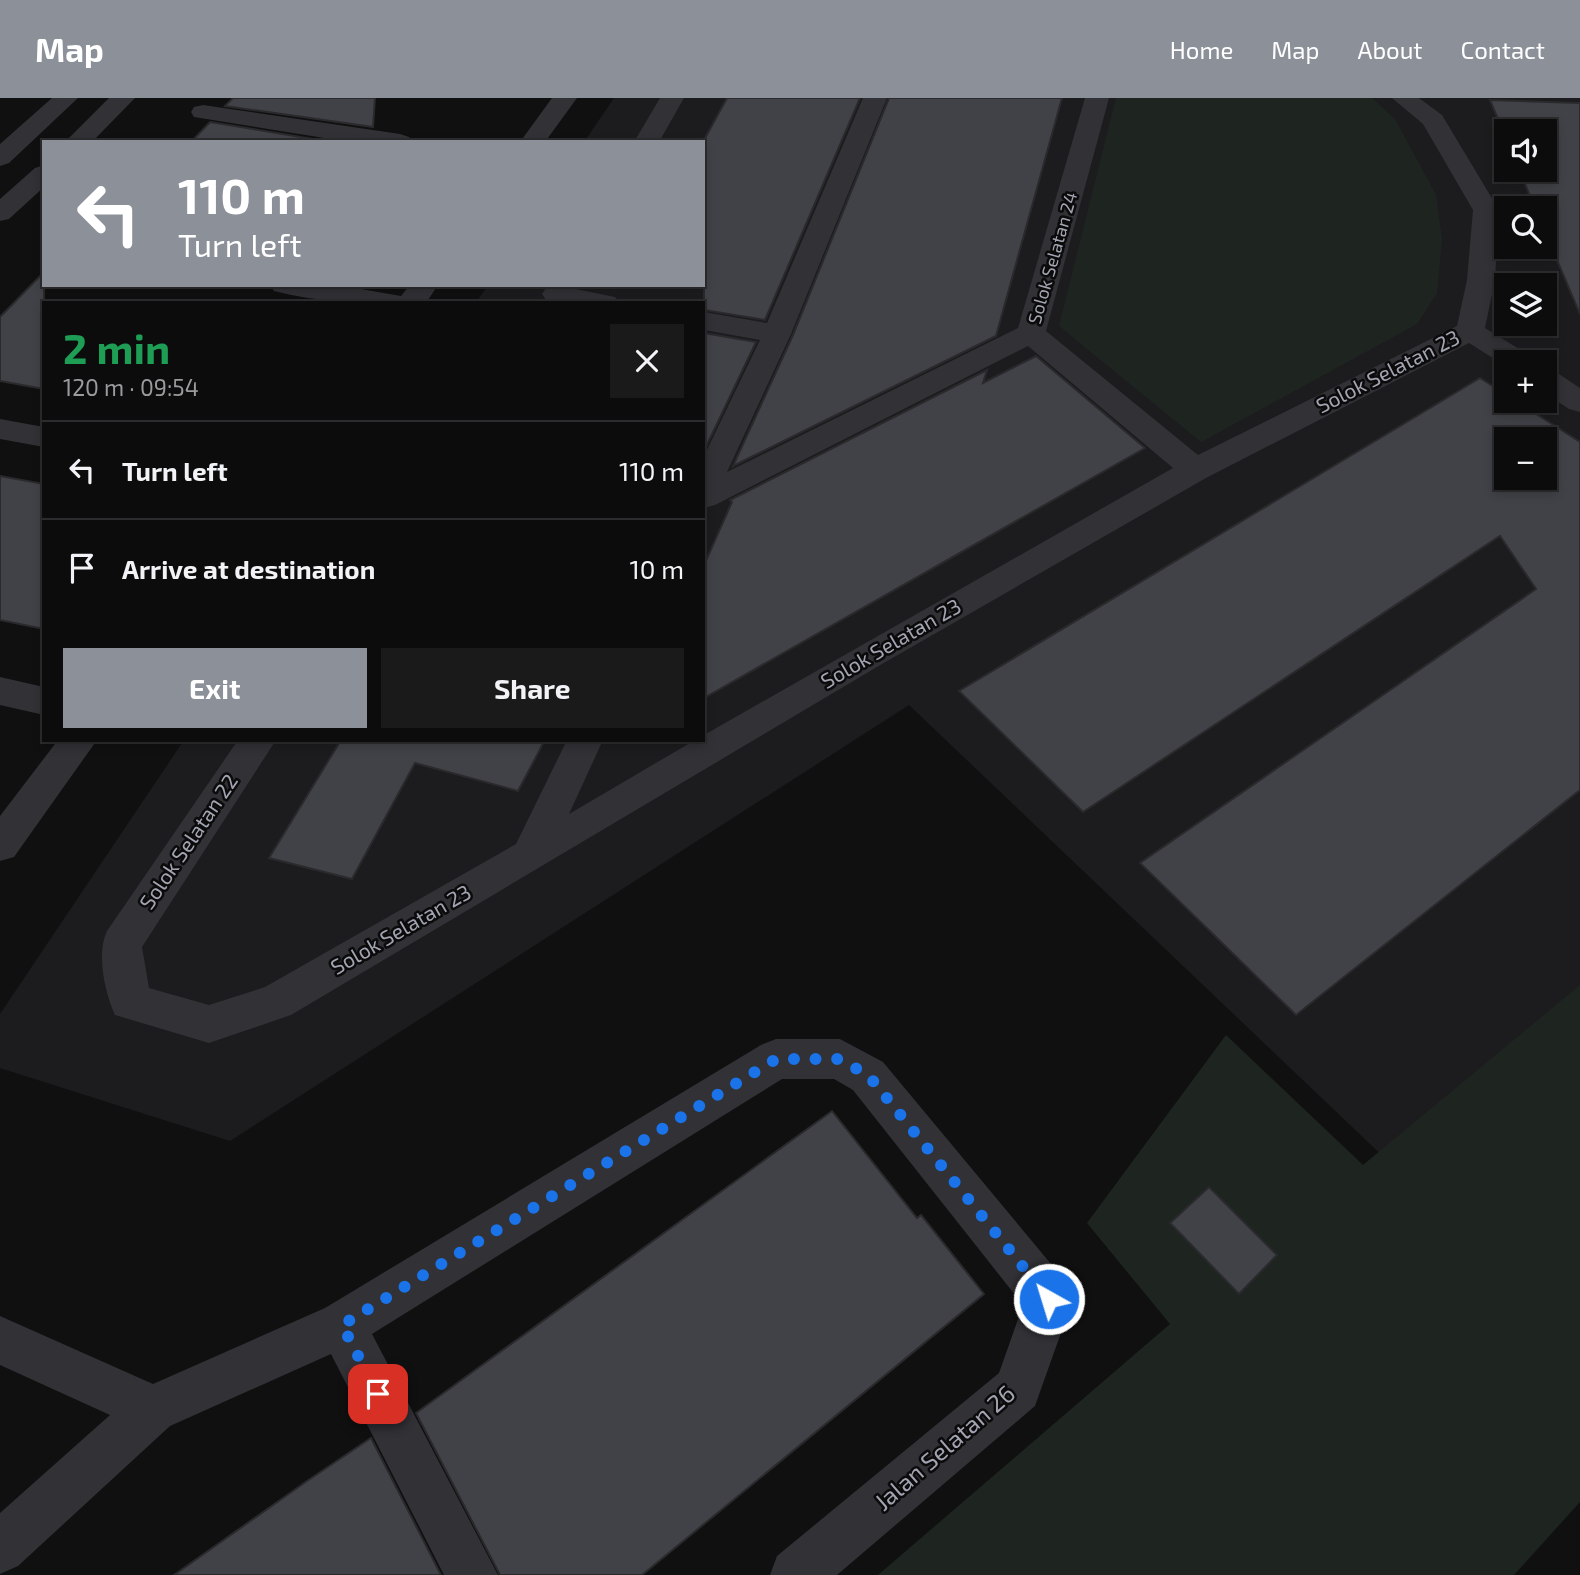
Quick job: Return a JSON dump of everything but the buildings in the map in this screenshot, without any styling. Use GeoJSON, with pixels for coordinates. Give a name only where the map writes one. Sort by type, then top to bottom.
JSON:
{"type":"FeatureCollection","features":[{"type":"Feature","properties":{"kind":"street"},"geometry":{"type":"LineString","coordinates":[[0,158],[66,98]]}},
{"type":"Feature","properties":{"kind":"street"},"geometry":{"type":"LineString","coordinates":[[79,140],[123,98]]}},
{"type":"Feature","properties":{"kind":"street"},"geometry":{"type":"LineString","coordinates":[[534,140],[565,98]]}},
{"type":"Feature","properties":{"kind":"street"},"geometry":{"type":"LineString","coordinates":[[647,140],[672,98]]}},
{"type":"Feature","properties":{"kind":"street"},"geometry":{"type":"LineString","coordinates":[[705,486],[777,334],[875,98]]}},
{"type":"Feature","properties":{"kind":"street","name":"Solok Selatan 24"},"geometry":{"type":"LineString","coordinates":[[1097,98],[1031,333],[1195,470]]}},
{"type":"Feature","properties":{"kind":"street","name":"Solok Selatan 23"},"geometry":{"type":"LineString","coordinates":[[121,944],[130,1002],[209,1024],[276,1002],[870,655],[1195,470],[1470,331],[1481,280],[1486,210],[1433,120],[1404,98]]}},
{"type":"Feature","properties":{"kind":"street"},"geometry":{"type":"LineString","coordinates":[[203,112],[387,140]]}},
{"type":"Feature","properties":{"kind":"street"},"geometry":{"type":"LineString","coordinates":[[0,171],[41,176]]}},
{"type":"Feature","properties":{"kind":"street"},"geometry":{"type":"LineString","coordinates":[[0,213],[41,176]]}},
{"type":"Feature","properties":{"kind":"street"},"geometry":{"type":"LineString","coordinates":[[296,287],[382,301]]}},
{"type":"Feature","properties":{"kind":"street"},"geometry":{"type":"LineString","coordinates":[[556,294],[593,301]]}},
{"type":"Feature","properties":{"kind":"street"},"geometry":{"type":"LineString","coordinates":[[705,321],[777,334]]}},
{"type":"Feature","properties":{"kind":"street"},"geometry":{"type":"LineString","coordinates":[[1470,331],[1500,350]]}},
{"type":"Feature","properties":{"kind":"street"},"geometry":{"type":"LineString","coordinates":[[705,496],[1031,333]]}},
{"type":"Feature","properties":{"kind":"street"},"geometry":{"type":"LineString","coordinates":[[1557,387],[1580,402]]}},
{"type":"Feature","properties":{"kind":"street"},"geometry":{"type":"LineString","coordinates":[[0,429],[42,437]]}},
{"type":"Feature","properties":{"kind":"street"},"geometry":{"type":"LineString","coordinates":[[0,691],[42,701]]}},
{"type":"Feature","properties":{"kind":"street"},"geometry":{"type":"LineString","coordinates":[[0,845],[77,742]]}},
{"type":"Feature","properties":{"kind":"street","name":"Solok Selatan 22"},"geometry":{"type":"LineString","coordinates":[[121,944],[257,742]]}},
{"type":"Feature","properties":{"kind":"street"},"geometry":{"type":"LineString","coordinates":[[530,856],[583,742]]}},
{"type":"Feature","properties":{"kind":"street","name":"Jalan Selatan 26"},"geometry":{"type":"LineString","coordinates":[[0,1548],[153,1409],[342,1325],[776,1059],[840,1059],[869,1076],[1049,1299],[1018,1389],[796,1575]]}},
{"type":"Feature","properties":{"kind":"street"},"geometry":{"type":"LineString","coordinates":[[342,1325],[472,1575]]}},
{"type":"Feature","properties":{"kind":"street"},"geometry":{"type":"LineString","coordinates":[[0,1340],[153,1409]]}},
{"type":"Feature","properties":{"kind":"shaded area"},"geometry":{"type":"Polygon","coordinates":[[[614,98],[1580,98],[1580,1344],[909,705],[230,1141],[0,1068],[0,1014],[183,742],[705,742],[705,301],[477,301],[487,287],[705,287],[705,140],[585,140],[614,98]]]}},
{"type":"Feature","properties":{"kind":"shaded area"},"geometry":{"type":"Polygon","coordinates":[[[1116,98],[1372,98],[1395,119],[1436,195],[1442,240],[1437,293],[1417,324],[1201,442],[1059,326],[1116,98]]]}},
{"type":"Feature","properties":{"kind":"shaded area"},"geometry":{"type":"Polygon","coordinates":[[[1580,985],[1580,1502],[1514,1575],[878,1575],[1170,1324],[1087,1223],[1226,1035],[1363,1165],[1580,985]]]}},
{"type":"Feature","properties":{"kind":"route"},"geometry":{"type":"LineString","coordinates":[[378,1394],[342,1325],[776,1059],[840,1059],[869,1076],[1049,1299]]}}]}
